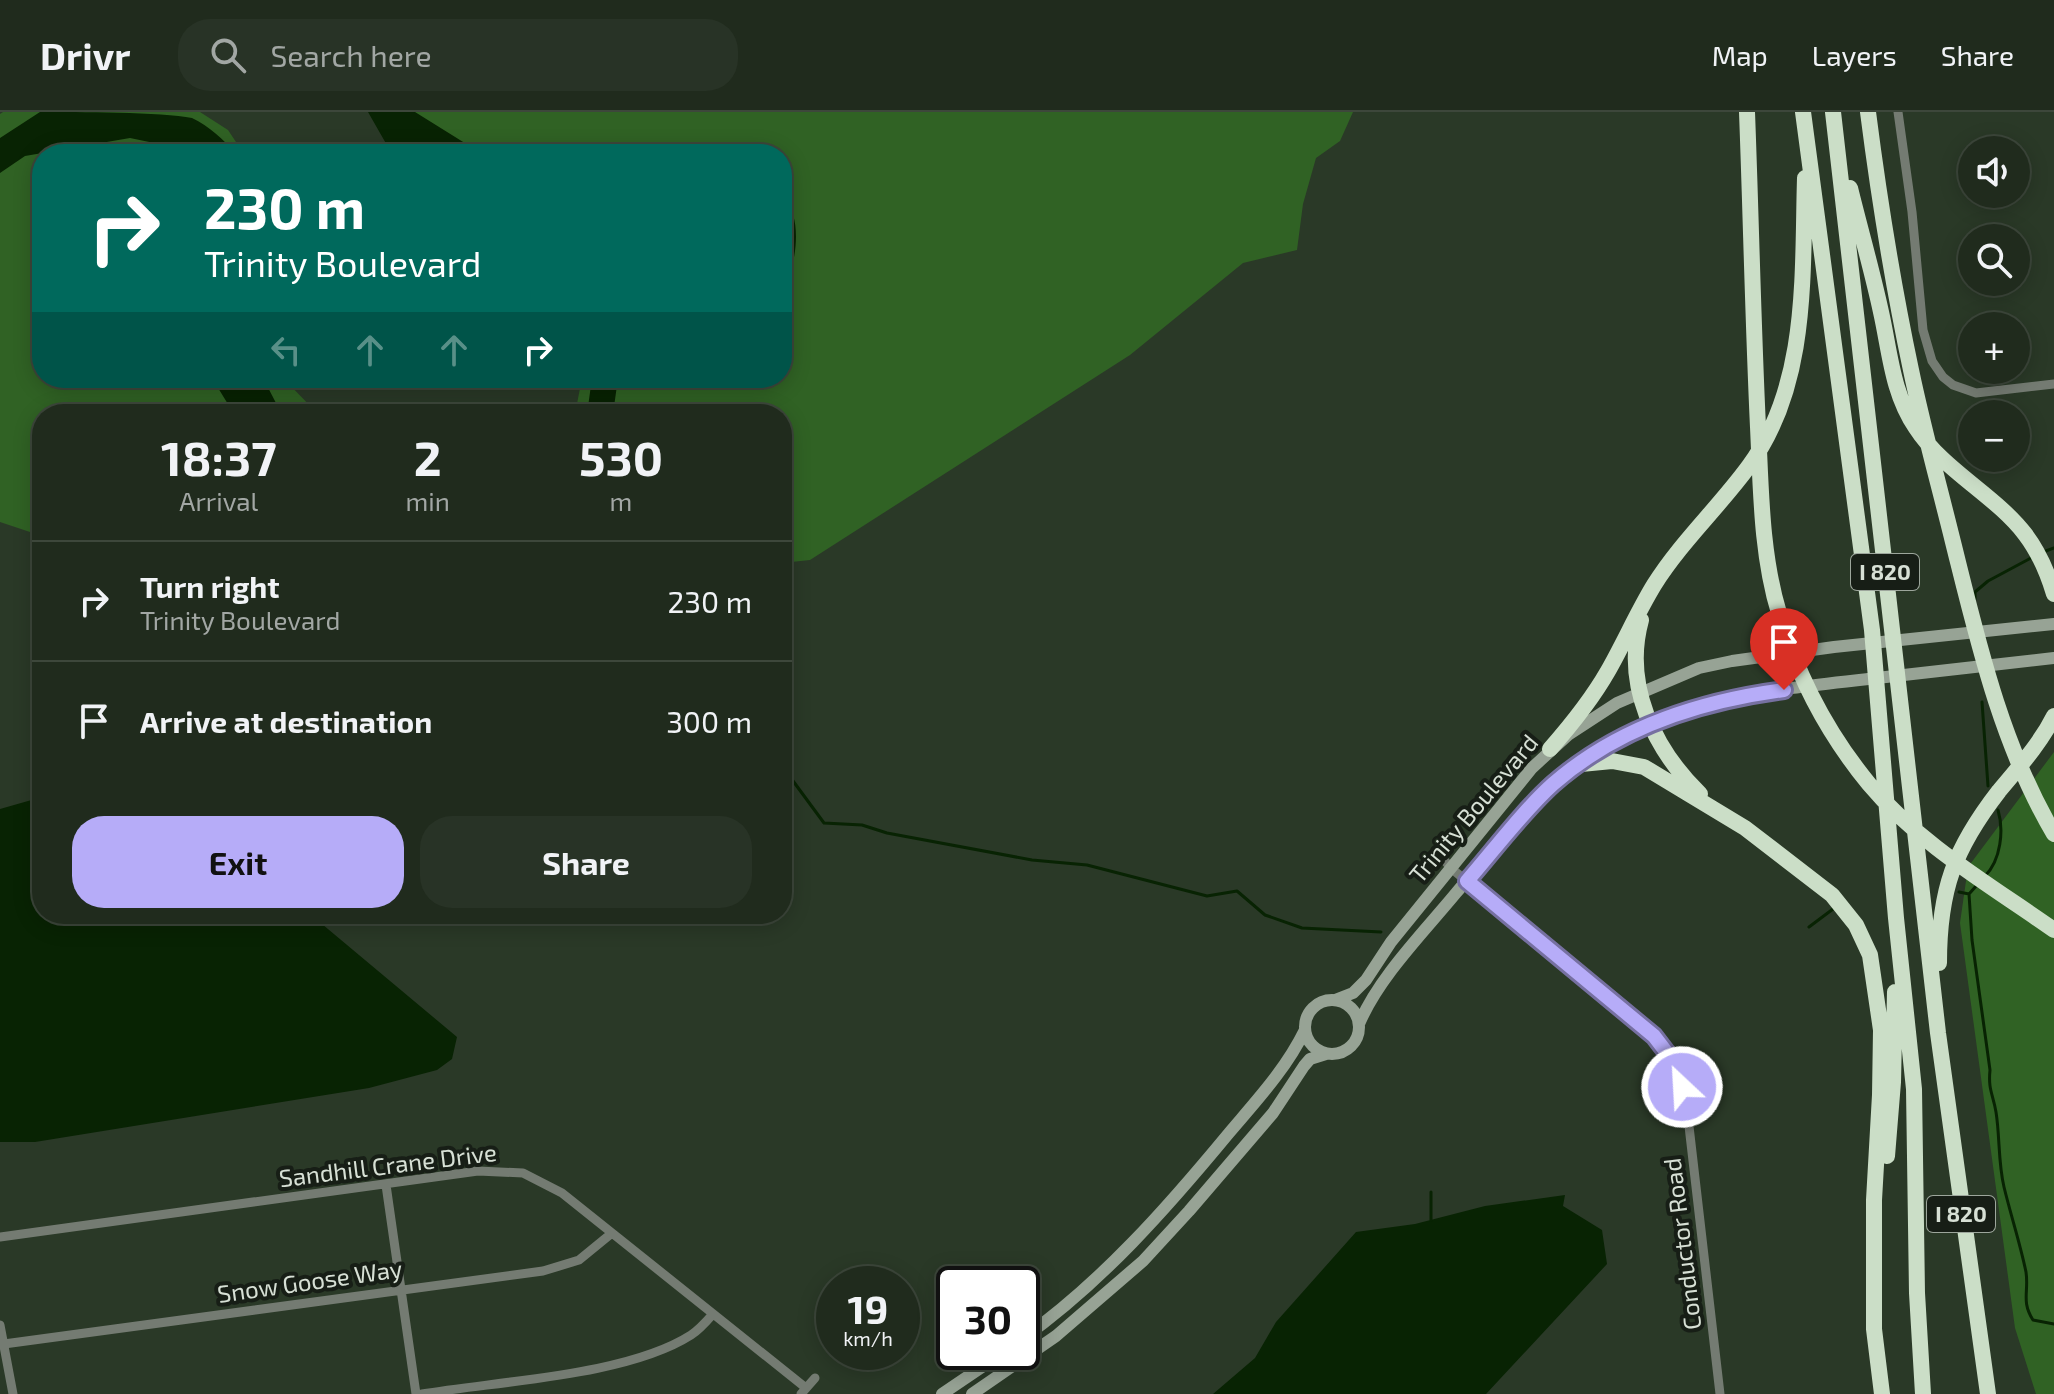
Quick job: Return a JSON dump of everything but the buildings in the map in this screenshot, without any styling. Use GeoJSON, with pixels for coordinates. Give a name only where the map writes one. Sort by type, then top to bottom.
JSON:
{"type":"FeatureCollection","features":[{"type":"Feature","properties":{"kind":"highway"},"geometry":{"type":"LineString","coordinates":[[1747,112],[1757,420],[1765,539],[1772,588],[1796,663],[1818,709],[1870,785],[1931,844],[2054,930]]}},
{"type":"Feature","properties":{"kind":"highway","name":"I 820"},"geometry":{"type":"LineString","coordinates":[[1803,112],[1872,630],[1914,1089],[1917,1293],[1923,1394]]}},
{"type":"Feature","properties":{"kind":"highway","name":"I 820"},"geometry":{"type":"LineString","coordinates":[[1833,112],[1938,1033],[1988,1394]]}},
{"type":"Feature","properties":{"kind":"highway"},"geometry":{"type":"LineString","coordinates":[[1868,112],[1884,227],[1914,385],[1994,695],[2011,748],[2054,834]]}},
{"type":"Feature","properties":{"kind":"highway"},"geometry":{"type":"LineString","coordinates":[[1836,133],[1881,312],[1895,386],[1905,412],[1918,432],[1946,461],[2024,533],[2038,554],[2054,594]]}},
{"type":"Feature","properties":{"kind":"highway"},"geometry":{"type":"LineString","coordinates":[[1550,749],[1591,698],[1674,556],[1750,465],[1780,413],[1792,370],[1799,312],[1806,136]]}},
{"type":"Feature","properties":{"kind":"highway"},"geometry":{"type":"LineString","coordinates":[[1655,584],[1639,630],[1635,659],[1639,692],[1650,724],[1687,781],[1722,814]]}},
{"type":"Feature","properties":{"kind":"highway"},"geometry":{"type":"LineString","coordinates":[[1938,1033],[1939,939],[1944,895],[1956,856],[1991,801],[2045,735],[2054,716]]}},
{"type":"Feature","properties":{"kind":"highway"},"geometry":{"type":"LineString","coordinates":[[1581,764],[1612,761],[1644,767],[1745,828],[1832,895],[1856,925],[1870,955],[1881,1030],[1874,1200],[1874,1329],[1882,1394]]}},
{"type":"Feature","properties":{"kind":"highway"},"geometry":{"type":"LineString","coordinates":[[1875,1239],[1891,1117],[1896,918]]}},
{"type":"Feature","properties":{"kind":"main road","name":"Trinity Boulevard"},"geometry":{"type":"LineString","coordinates":[[1040,1325],[1089,1286],[1175,1199],[1280,1073],[1305,1030],[1306,1018],[1313,1008],[1323,1001],[1353,993],[1366,980],[1448,864],[1550,749],[1617,703],[1699,668],[1834,647],[2054,624]]}},
{"type":"Feature","properties":{"kind":"main road","name":"Trinity Boulevard"},"geometry":{"type":"LineString","coordinates":[[972,1394],[1056,1336],[1143,1261],[1273,1113],[1310,1059],[1341,1053],[1351,1046],[1377,991],[1467,881],[1553,785],[1601,748],[1650,724],[1701,706],[1741,697],[1840,682],[2054,658]]}},
{"type":"Feature","properties":{"kind":"main road"},"geometry":{"type":"LineString","coordinates":[[1335,1000],[1352,1008],[1359,1024]]}},
{"type":"Feature","properties":{"kind":"main road"},"geometry":{"type":"LineString","coordinates":[[1305,1030],[1312,1045],[1326,1054]]}},
{"type":"Feature","properties":{"kind":"main road"},"geometry":{"type":"LineString","coordinates":[[942,1394],[977,1370]]}},
{"type":"Feature","properties":{"kind":"street"},"geometry":{"type":"LineString","coordinates":[[1898,112],[1912,212],[1923,330],[1932,361],[1943,377],[1966,390],[1986,393],[2054,384]]}},
{"type":"Feature","properties":{"kind":"street","name":"Conductor Road"},"geometry":{"type":"LineString","coordinates":[[1448,864],[1654,1036],[1675,1069],[1687,1109],[1720,1394]]}},
{"type":"Feature","properties":{"kind":"street","name":"Sandhill Crane Drive"},"geometry":{"type":"LineString","coordinates":[[0,1237],[478,1171],[523,1173],[562,1193],[804,1391]]}},
{"type":"Feature","properties":{"kind":"street"},"geometry":{"type":"LineString","coordinates":[[386,1185],[416,1394]]}},
{"type":"Feature","properties":{"kind":"street","name":"Snow Goose Way"},"geometry":{"type":"LineString","coordinates":[[4,1344],[558,1267],[590,1253],[612,1233]]}},
{"type":"Feature","properties":{"kind":"street"},"geometry":{"type":"LineString","coordinates":[[422,1394],[577,1372],[621,1362],[662,1350],[691,1335],[713,1314]]}},
{"type":"Feature","properties":{"kind":"street"},"geometry":{"type":"LineString","coordinates":[[0,1325],[13,1394]]}},
{"type":"Feature","properties":{"kind":"street"},"geometry":{"type":"LineString","coordinates":[[804,1391],[815,1378]]}},
{"type":"Feature","properties":{"kind":"green space"},"geometry":{"type":"Polygon","coordinates":[[[200,112],[228,130],[237,144],[32,144],[32,388],[293,388],[308,404],[32,404],[32,533],[0,522],[0,114],[200,112]]]}},
{"type":"Feature","properties":{"kind":"green space"},"geometry":{"type":"Polygon","coordinates":[[[401,112],[1353,112],[1340,141],[1316,158],[1303,204],[1297,250],[1243,263],[1130,355],[810,560],[792,562],[792,404],[577,404],[580,388],[792,388],[792,144],[435,144],[401,112]]]}},
{"type":"Feature","properties":{"kind":"green space"},"geometry":{"type":"Polygon","coordinates":[[[2054,752],[2054,1394],[2036,1394],[2015,1328],[1960,923],[1968,867],[2054,752]]]}},
{"type":"Feature","properties":{"kind":"shaded area"},"geometry":{"type":"Polygon","coordinates":[[[40,112],[140,113],[192,118],[226,144],[159,144],[130,138],[95,144],[32,144],[32,155],[25,156],[0,173],[0,138],[40,112]]]}},
{"type":"Feature","properties":{"kind":"shaded area"},"geometry":{"type":"Polygon","coordinates":[[[368,112],[415,112],[466,144],[386,144],[368,112]]]}},
{"type":"Feature","properties":{"kind":"shaded area"},"geometry":{"type":"Polygon","coordinates":[[[792,213],[796,233],[792,267],[792,213]]]}},
{"type":"Feature","properties":{"kind":"shaded area"},"geometry":{"type":"Polygon","coordinates":[[[218,388],[268,388],[277,404],[228,404],[218,388]]]}},
{"type":"Feature","properties":{"kind":"shaded area"},"geometry":{"type":"Polygon","coordinates":[[[591,388],[617,388],[614,404],[588,404],[591,388]]]}},
{"type":"Feature","properties":{"kind":"shaded area"},"geometry":{"type":"Polygon","coordinates":[[[32,800],[32,924],[322,924],[457,1037],[452,1059],[437,1070],[369,1088],[35,1142],[0,1142],[0,809],[32,800]]]}},
{"type":"Feature","properties":{"kind":"shaded area"},"geometry":{"type":"Polygon","coordinates":[[[1565,1195],[1563,1206],[1602,1230],[1607,1264],[1486,1394],[1213,1394],[1255,1358],[1276,1322],[1356,1232],[1415,1224],[1485,1206],[1565,1195]]]}},
{"type":"Feature","properties":{"kind":"waterway"},"geometry":{"type":"LineString","coordinates":[[2043,552],[2054,548]]}},
{"type":"Feature","properties":{"kind":"waterway"},"geometry":{"type":"LineString","coordinates":[[1975,599],[1975,592],[1988,581],[2031,558]]}},
{"type":"Feature","properties":{"kind":"waterway"},"geometry":{"type":"LineString","coordinates":[[1982,702],[1988,786]]}},
{"type":"Feature","properties":{"kind":"waterway"},"geometry":{"type":"LineString","coordinates":[[792,780],[824,823],[862,825],[887,833],[1032,860],[1087,865],[1207,896],[1237,891],[1265,915],[1302,928],[1381,932]]}},
{"type":"Feature","properties":{"kind":"waterway"},"geometry":{"type":"LineString","coordinates":[[1985,876],[1995,862],[2000,844],[1998,810]]}},
{"type":"Feature","properties":{"kind":"waterway"},"geometry":{"type":"LineString","coordinates":[[1977,885],[1969,894],[1972,940],[2002,1178],[2026,1272],[2029,1313],[2033,1320],[2054,1324]]}},
{"type":"Feature","properties":{"kind":"waterway"},"geometry":{"type":"LineString","coordinates":[[1959,892],[1969,894]]}},
{"type":"Feature","properties":{"kind":"waterway"},"geometry":{"type":"LineString","coordinates":[[1809,927],[1833,909]]}},
{"type":"Feature","properties":{"kind":"waterway"},"geometry":{"type":"LineString","coordinates":[[1431,1192],[1431,1220]]}},
{"type":"Feature","properties":{"kind":"route"},"geometry":{"type":"LineString","coordinates":[[1682,1087],[1667,1053],[1654,1036],[1467,881],[1553,785],[1601,748],[1638,729],[1701,706],[1784,690]]}}]}
